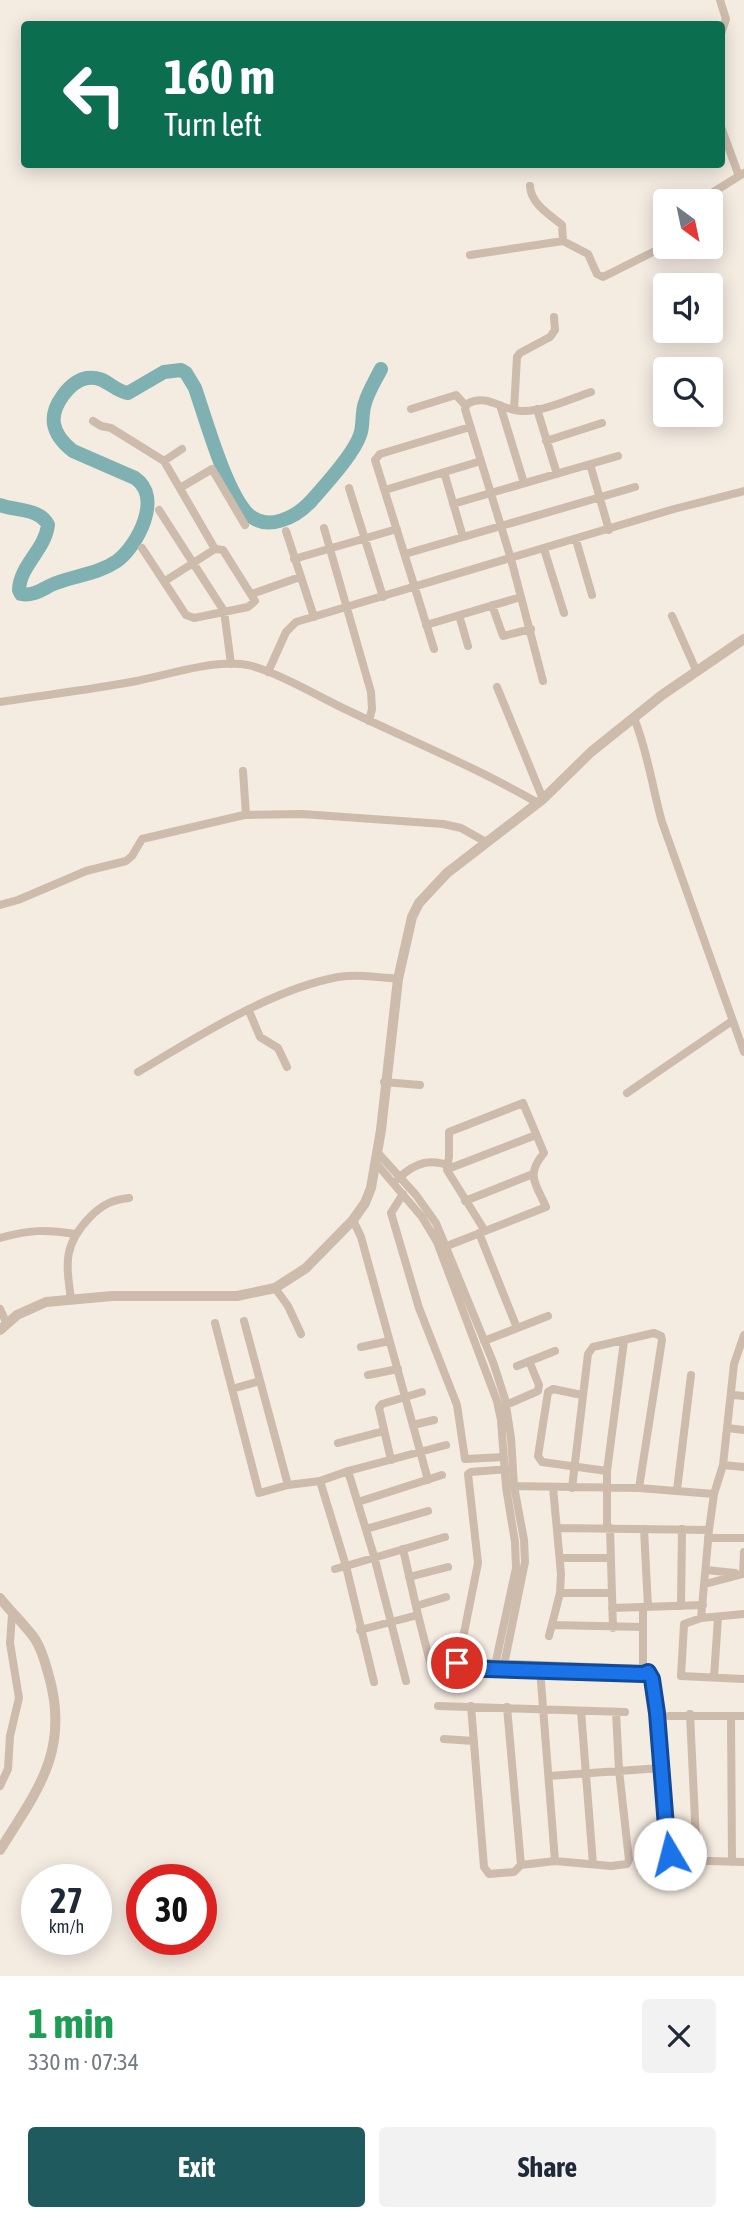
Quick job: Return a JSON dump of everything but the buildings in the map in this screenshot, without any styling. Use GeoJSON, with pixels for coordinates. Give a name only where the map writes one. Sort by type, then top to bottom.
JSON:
{"type":"FeatureCollection","features":[{"type":"Feature","properties":{"kind":"street"},"geometry":{"type":"LineString","coordinates":[[720,0],[725,22]]}},
{"type":"Feature","properties":{"kind":"street"},"geometry":{"type":"LineString","coordinates":[[718,189],[741,175],[725,137]]}},
{"type":"Feature","properties":{"kind":"street"},"geometry":{"type":"LineString","coordinates":[[530,186],[530,192],[536,202],[562,225],[563,241]]}},
{"type":"Feature","properties":{"kind":"street"},"geometry":{"type":"LineString","coordinates":[[470,255],[563,241],[588,254],[597,274],[603,277],[653,252]]}},
{"type":"Feature","properties":{"kind":"street"},"geometry":{"type":"LineString","coordinates":[[514,410],[517,357],[552,336],[555,330],[554,317]]}},
{"type":"Feature","properties":{"kind":"street"},"geometry":{"type":"LineString","coordinates":[[466,406],[479,400],[514,410],[537,410],[591,392]]}},
{"type":"Feature","properties":{"kind":"street"},"geometry":{"type":"LineString","coordinates":[[411,409],[456,395],[466,406],[470,427],[512,559],[543,681]]}},
{"type":"Feature","properties":{"kind":"street"},"geometry":{"type":"LineString","coordinates":[[500,405],[524,483]]}},
{"type":"Feature","properties":{"kind":"street"},"geometry":{"type":"LineString","coordinates":[[537,410],[556,474]]}},
{"type":"Feature","properties":{"kind":"street"},"geometry":{"type":"LineString","coordinates":[[93,421],[111,428],[164,461],[215,549]]}},
{"type":"Feature","properties":{"kind":"street"},"geometry":{"type":"LineString","coordinates":[[546,441],[602,423]]}},
{"type":"Feature","properties":{"kind":"street"},"geometry":{"type":"LineString","coordinates":[[434,649],[375,462],[378,456],[470,427]]}},
{"type":"Feature","properties":{"kind":"street"},"geometry":{"type":"LineString","coordinates":[[164,461],[183,449]]}},
{"type":"Feature","properties":{"kind":"street"},"geometry":{"type":"LineString","coordinates":[[453,504],[618,456]]}},
{"type":"Feature","properties":{"kind":"street"},"geometry":{"type":"LineString","coordinates":[[385,490],[481,461]]}},
{"type":"Feature","properties":{"kind":"street"},"geometry":{"type":"LineString","coordinates":[[590,464],[609,530]]}},
{"type":"Feature","properties":{"kind":"street"},"geometry":{"type":"LineString","coordinates":[[180,488],[212,469],[245,525]]}},
{"type":"Feature","properties":{"kind":"street"},"geometry":{"type":"LineString","coordinates":[[444,472],[463,537]]}},
{"type":"Feature","properties":{"kind":"street"},"geometry":{"type":"LineString","coordinates":[[405,554],[635,487]]}},
{"type":"Feature","properties":{"kind":"street"},"geometry":{"type":"LineString","coordinates":[[349,488],[383,597]]}},
{"type":"Feature","properties":{"kind":"street"},"geometry":{"type":"LineString","coordinates":[[268,672],[290,626],[544,548],[744,491]]}},
{"type":"Feature","properties":{"kind":"street"},"geometry":{"type":"LineString","coordinates":[[159,510],[224,611],[231,664]]}},
{"type":"Feature","properties":{"kind":"street"},"geometry":{"type":"LineString","coordinates":[[324,528],[371,692],[372,709],[369,721]]}},
{"type":"Feature","properties":{"kind":"street"},"geometry":{"type":"LineString","coordinates":[[294,559],[397,529]]}},
{"type":"Feature","properties":{"kind":"street"},"geometry":{"type":"LineString","coordinates":[[286,531],[314,617]]}},
{"type":"Feature","properties":{"kind":"street"},"geometry":{"type":"LineString","coordinates":[[576,540],[592,595]]}},
{"type":"Feature","properties":{"kind":"street"},"geometry":{"type":"LineString","coordinates":[[142,548],[181,609],[189,617],[251,605],[255,601],[223,550],[215,549],[164,581]]}},
{"type":"Feature","properties":{"kind":"street"},"geometry":{"type":"LineString","coordinates":[[544,548],[564,613]]}},
{"type":"Feature","properties":{"kind":"street"},"geometry":{"type":"LineString","coordinates":[[252,594],[300,577]]}},
{"type":"Feature","properties":{"kind":"street"},"geometry":{"type":"LineString","coordinates":[[426,625],[522,597]]}},
{"type":"Feature","properties":{"kind":"street"},"geometry":{"type":"LineString","coordinates":[[492,606],[503,636],[531,629]]}},
{"type":"Feature","properties":{"kind":"street"},"geometry":{"type":"LineString","coordinates":[[459,615],[468,646]]}},
{"type":"Feature","properties":{"kind":"street"},"geometry":{"type":"LineString","coordinates":[[672,616],[696,670]]}},
{"type":"Feature","properties":{"kind":"street"},"geometry":{"type":"LineString","coordinates":[[0,1309],[3,1326],[36,1304],[71,1299],[112,1296],[237,1296],[278,1292],[306,1268],[355,1222],[368,1196],[387,1082],[398,979],[412,917],[419,903],[437,882],[540,801],[592,752],[636,722],[696,670],[744,639]]}},
{"type":"Feature","properties":{"kind":"street"},"geometry":{"type":"LineString","coordinates":[[0,702],[243,664],[268,672],[540,801]]}},
{"type":"Feature","properties":{"kind":"street"},"geometry":{"type":"LineString","coordinates":[[497,687],[540,801]]}},
{"type":"Feature","properties":{"kind":"street"},"geometry":{"type":"LineString","coordinates":[[636,722],[662,822],[744,1052]]}},
{"type":"Feature","properties":{"kind":"street"},"geometry":{"type":"LineString","coordinates":[[243,772],[246,815]]}},
{"type":"Feature","properties":{"kind":"street"},"geometry":{"type":"LineString","coordinates":[[0,905],[86,871],[126,861],[142,839],[246,815],[337,814],[443,824],[461,828],[486,842]]}},
{"type":"Feature","properties":{"kind":"street"},"geometry":{"type":"LineString","coordinates":[[138,1072],[249,1011],[304,987],[339,977],[361,975],[398,979]]}},
{"type":"Feature","properties":{"kind":"street"},"geometry":{"type":"LineString","coordinates":[[249,1011],[260,1037],[278,1048],[287,1067]]}},
{"type":"Feature","properties":{"kind":"street"},"geometry":{"type":"LineString","coordinates":[[627,1093],[732,1021]]}},
{"type":"Feature","properties":{"kind":"street"},"geometry":{"type":"LineString","coordinates":[[387,1082],[420,1085]]}},
{"type":"Feature","properties":{"kind":"street"},"geometry":{"type":"LineString","coordinates":[[447,1246],[482,1232],[546,1208],[533,1174],[534,1165],[544,1153],[523,1102],[449,1132],[447,1164],[450,1177],[482,1232],[517,1328]]}},
{"type":"Feature","properties":{"kind":"street"},"geometry":{"type":"LineString","coordinates":[[397,1180],[413,1166],[439,1160],[453,1167],[536,1135]]}},
{"type":"Feature","properties":{"kind":"street"},"geometry":{"type":"LineString","coordinates":[[376,1157],[431,1216],[447,1246],[506,1405],[510,1486],[524,1540],[525,1562],[499,1666]]}},
{"type":"Feature","properties":{"kind":"street"},"geometry":{"type":"LineString","coordinates":[[465,1201],[533,1174]]}},
{"type":"Feature","properties":{"kind":"street"},"geometry":{"type":"LineString","coordinates":[[397,1180],[403,1194],[422,1217],[437,1242],[492,1387],[501,1420],[504,1457],[509,1469]]}},
{"type":"Feature","properties":{"kind":"street"},"geometry":{"type":"LineString","coordinates":[[403,1194],[391,1213],[419,1308],[457,1405],[465,1459],[504,1457]]}},
{"type":"Feature","properties":{"kind":"street"},"geometry":{"type":"LineString","coordinates":[[71,1299],[67,1257],[75,1234],[106,1203],[129,1198]]}},
{"type":"Feature","properties":{"kind":"street"},"geometry":{"type":"LineString","coordinates":[[355,1222],[428,1480]]}},
{"type":"Feature","properties":{"kind":"street"},"geometry":{"type":"LineString","coordinates":[[0,1238],[44,1229],[75,1234]]}},
{"type":"Feature","properties":{"kind":"street"},"geometry":{"type":"LineString","coordinates":[[278,1292],[301,1334]]}},
{"type":"Feature","properties":{"kind":"street"},"geometry":{"type":"LineString","coordinates":[[484,1340],[548,1316]]}},
{"type":"Feature","properties":{"kind":"street"},"geometry":{"type":"LineString","coordinates":[[244,1321],[288,1485]]}},
{"type":"Feature","properties":{"kind":"street"},"geometry":{"type":"LineString","coordinates":[[215,1324],[259,1493],[288,1485],[320,1481],[446,1445]]}},
{"type":"Feature","properties":{"kind":"street"},"geometry":{"type":"LineString","coordinates":[[572,1488],[582,1395],[590,1350],[593,1347],[654,1333],[661,1336],[662,1340],[639,1488]]}},
{"type":"Feature","properties":{"kind":"street"},"geometry":{"type":"LineString","coordinates":[[701,1618],[714,1494],[723,1465],[744,1335]]}},
{"type":"Feature","properties":{"kind":"street"},"geometry":{"type":"LineString","coordinates":[[612,1628],[607,1471],[624,1340]]}},
{"type":"Feature","properties":{"kind":"street"},"geometry":{"type":"LineString","coordinates":[[361,1347],[389,1341]]}},
{"type":"Feature","properties":{"kind":"street"},"geometry":{"type":"LineString","coordinates":[[517,1366],[555,1351]]}},
{"type":"Feature","properties":{"kind":"street"},"geometry":{"type":"LineString","coordinates":[[506,1405],[538,1391],[539,1385],[529,1361]]}},
{"type":"Feature","properties":{"kind":"street"},"geometry":{"type":"LineString","coordinates":[[368,1376],[398,1369]]}},
{"type":"Feature","properties":{"kind":"street"},"geometry":{"type":"LineString","coordinates":[[677,1490],[691,1375]]}},
{"type":"Feature","properties":{"kind":"street"},"geometry":{"type":"LineString","coordinates":[[232,1389],[260,1381]]}},
{"type":"Feature","properties":{"kind":"street"},"geometry":{"type":"LineString","coordinates":[[582,1395],[553,1389],[548,1392],[538,1456],[542,1462],[607,1471]]}},
{"type":"Feature","properties":{"kind":"street"},"geometry":{"type":"LineString","coordinates":[[391,1460],[379,1408],[382,1404],[422,1392]]}},
{"type":"Feature","properties":{"kind":"street"},"geometry":{"type":"LineString","coordinates":[[733,1395],[744,1396]]}},
{"type":"Feature","properties":{"kind":"street"},"geometry":{"type":"LineString","coordinates":[[413,1425],[433,1420]]}},
{"type":"Feature","properties":{"kind":"street"},"geometry":{"type":"LineString","coordinates":[[727,1428],[744,1430]]}},
{"type":"Feature","properties":{"kind":"street"},"geometry":{"type":"LineString","coordinates":[[338,1443],[384,1431]]}},
{"type":"Feature","properties":{"kind":"street"},"geometry":{"type":"LineString","coordinates":[[723,1465],[744,1467]]}},
{"type":"Feature","properties":{"kind":"street"},"geometry":{"type":"LineString","coordinates":[[509,1469],[468,1474],[478,1563],[457,1668],[499,1666],[645,1672]]}},
{"type":"Feature","properties":{"kind":"street"},"geometry":{"type":"LineString","coordinates":[[348,1471],[374,1556],[406,1681]]}},
{"type":"Feature","properties":{"kind":"street"},"geometry":{"type":"LineString","coordinates":[[358,1502],[442,1475]]}},
{"type":"Feature","properties":{"kind":"street"},"geometry":{"type":"LineString","coordinates":[[320,1481],[346,1566],[374,1682]]}},
{"type":"Feature","properties":{"kind":"street"},"geometry":{"type":"LineString","coordinates":[[510,1486],[639,1488],[714,1494]]}},
{"type":"Feature","properties":{"kind":"street"},"geometry":{"type":"LineString","coordinates":[[549,1636],[560,1593],[561,1558],[553,1487]]}},
{"type":"Feature","properties":{"kind":"street"},"geometry":{"type":"LineString","coordinates":[[366,1528],[428,1511]]}},
{"type":"Feature","properties":{"kind":"street"},"geometry":{"type":"LineString","coordinates":[[558,1528],[682,1529],[744,1538]]}},
{"type":"Feature","properties":{"kind":"street"},"geometry":{"type":"LineString","coordinates":[[644,1529],[645,1672],[652,1679],[657,1713],[669,1852],[675,1860],[744,1862]]}},
{"type":"Feature","properties":{"kind":"street"},"geometry":{"type":"LineString","coordinates":[[681,1606],[682,1529]]}},
{"type":"Feature","properties":{"kind":"street"},"geometry":{"type":"LineString","coordinates":[[335,1569],[445,1537]]}},
{"type":"Feature","properties":{"kind":"street"},"geometry":{"type":"LineString","coordinates":[[403,1549],[430,1662]]}},
{"type":"Feature","properties":{"kind":"street"},"geometry":{"type":"LineString","coordinates":[[743,1574],[744,1552]]}},
{"type":"Feature","properties":{"kind":"street"},"geometry":{"type":"LineString","coordinates":[[561,1558],[611,1558]]}},
{"type":"Feature","properties":{"kind":"street"},"geometry":{"type":"LineString","coordinates":[[409,1577],[447,1567]]}},
{"type":"Feature","properties":{"kind":"street"},"geometry":{"type":"LineString","coordinates":[[706,1570],[743,1574]]}},
{"type":"Feature","properties":{"kind":"street"},"geometry":{"type":"LineString","coordinates":[[705,1584],[743,1574]]}},
{"type":"Feature","properties":{"kind":"street"},"geometry":{"type":"LineString","coordinates":[[560,1593],[612,1593]]}},
{"type":"Feature","properties":{"kind":"street"},"geometry":{"type":"LineString","coordinates":[[360,1630],[390,1623],[446,1597]]}},
{"type":"Feature","properties":{"kind":"street"},"geometry":{"type":"LineString","coordinates":[[0,1598],[38,1645],[51,1685],[56,1723],[54,1746],[39,1787],[0,1850]]}},
{"type":"Feature","properties":{"kind":"street"},"geometry":{"type":"LineString","coordinates":[[612,1608],[703,1605]]}},
{"type":"Feature","properties":{"kind":"street"},"geometry":{"type":"LineString","coordinates":[[744,1614],[701,1618],[686,1623],[683,1626],[681,1676],[744,1679]]}},
{"type":"Feature","properties":{"kind":"street"},"geometry":{"type":"LineString","coordinates":[[0,1786],[8,1769],[9,1736],[19,1698],[11,1655],[15,1618]]}},
{"type":"Feature","properties":{"kind":"street"},"geometry":{"type":"LineString","coordinates":[[714,1677],[718,1618]]}},
{"type":"Feature","properties":{"kind":"street"},"geometry":{"type":"LineString","coordinates":[[552,1625],[643,1627]]}},
{"type":"Feature","properties":{"kind":"street"},"geometry":{"type":"LineString","coordinates":[[540,1668],[555,1861]]}},
{"type":"Feature","properties":{"kind":"street"},"geometry":{"type":"LineString","coordinates":[[438,1706],[471,1706],[507,1707],[621,1712],[619,1770],[629,1860],[627,1864],[622,1866],[555,1861],[521,1865],[514,1872],[493,1874],[485,1871],[471,1706]]}},
{"type":"Feature","properties":{"kind":"street"},"geometry":{"type":"LineString","coordinates":[[507,1707],[521,1865]]}},
{"type":"Feature","properties":{"kind":"street"},"geometry":{"type":"LineString","coordinates":[[581,1711],[593,1864]]}},
{"type":"Feature","properties":{"kind":"street"},"geometry":{"type":"LineString","coordinates":[[690,1714],[697,1862]]}},
{"type":"Feature","properties":{"kind":"street"},"geometry":{"type":"LineString","coordinates":[[669,1716],[744,1716]]}},
{"type":"Feature","properties":{"kind":"street"},"geometry":{"type":"LineString","coordinates":[[731,1716],[732,1862]]}},
{"type":"Feature","properties":{"kind":"street"},"geometry":{"type":"LineString","coordinates":[[444,1739],[474,1741]]}},
{"type":"Feature","properties":{"kind":"street"},"geometry":{"type":"LineString","coordinates":[[549,1776],[662,1768]]}},
{"type":"Feature","properties":{"kind":"waterway"},"geometry":{"type":"LineString","coordinates":[[0,505],[33,513],[48,525],[46,534],[20,581],[21,594],[35,593],[117,561],[133,544],[144,521],[147,497],[143,486],[135,478],[73,451],[55,428],[56,410],[68,389],[87,378],[99,379],[128,393],[164,372],[181,370],[186,373],[195,388],[217,453],[238,501],[254,518],[263,522],[281,521],[306,506],[352,451],[361,431],[366,399],[381,369]]}},
{"type":"Feature","properties":{"kind":"route"},"geometry":{"type":"LineString","coordinates":[[457,1663],[457,1668],[643,1674],[648,1672],[652,1679],[657,1713],[670,1854]]}}]}
